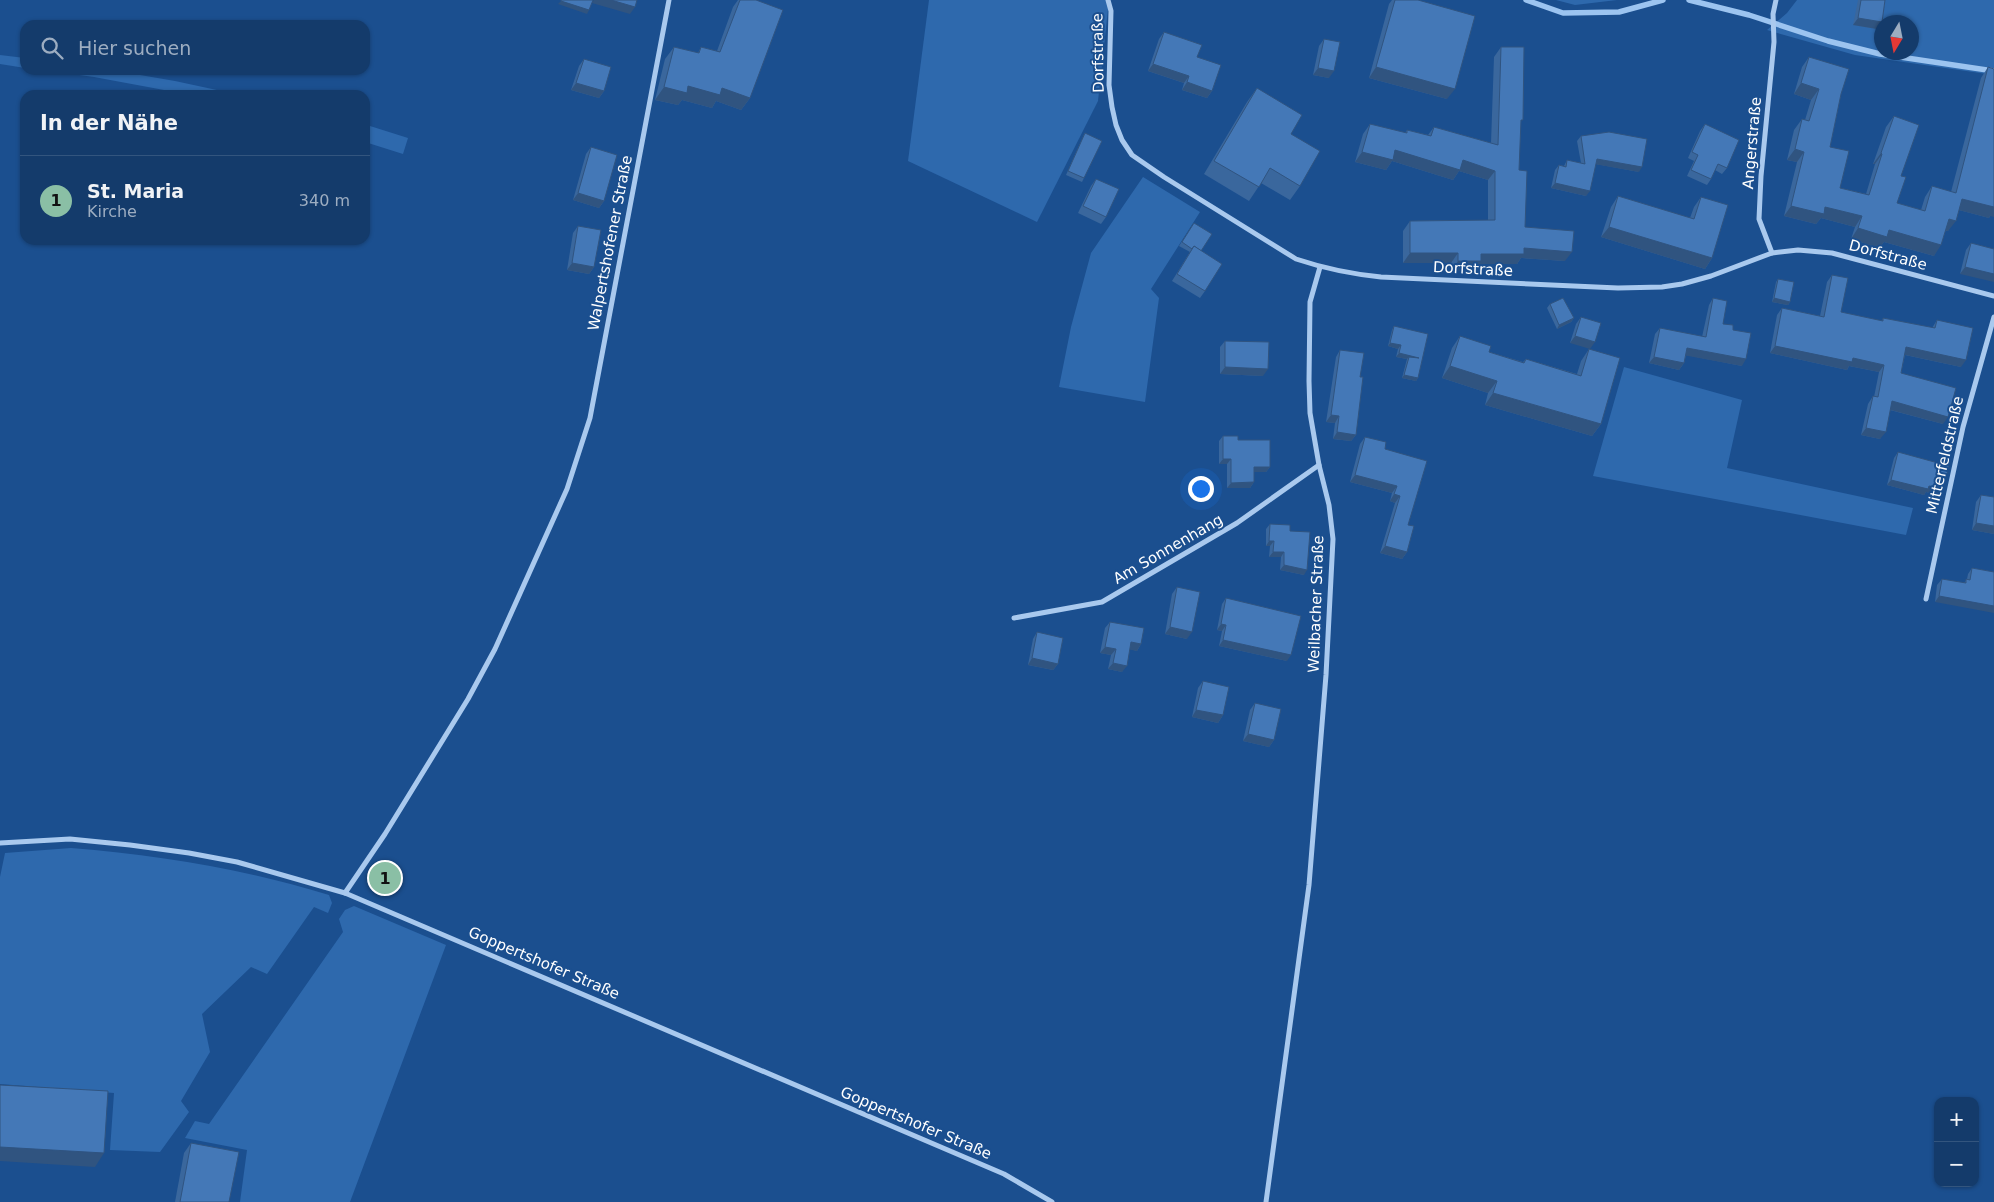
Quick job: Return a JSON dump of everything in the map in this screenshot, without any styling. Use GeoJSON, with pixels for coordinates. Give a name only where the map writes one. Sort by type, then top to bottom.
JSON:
{"type":"FeatureCollection","features":[{"type":"Feature","properties":{"kind":"street","name":"Walpertshofener Straße"},"geometry":{"type":"LineString","coordinates":[[345,893],[385,834],[468,699],[494,649],[567,489],[590,418],[631,192],[662,44],[669,0]]}},
{"type":"Feature","properties":{"kind":"street","name":"Dorfstraße"},"geometry":{"type":"LineString","coordinates":[[1108,0],[1111,11],[1109,85],[1112,107],[1122,140],[1132,155],[1296,259],[1344,273],[1381,278],[1618,288],[1662,287],[1682,284],[1710,276],[1772,253],[1798,250],[1832,253],[1994,296]]}},
{"type":"Feature","properties":{"kind":"street","name":"Angerstraße"},"geometry":{"type":"LineString","coordinates":[[1772,253],[1760,219],[1761,176],[1774,34],[1773,14],[1776,0]]}},
{"type":"Feature","properties":{"kind":"street","name":"Weilbacher Straße"},"geometry":{"type":"LineString","coordinates":[[1266,1202],[1308,885],[1326,675],[1333,539],[1329,505],[1318,465],[1310,413],[1309,381],[1310,302],[1320,267]]}},
{"type":"Feature","properties":{"kind":"street","name":"Mitterfeldstraße"},"geometry":{"type":"LineString","coordinates":[[1926,599],[1963,427],[1994,318]]}},
{"type":"Feature","properties":{"kind":"street","name":"Am Sonnenhang"},"geometry":{"type":"LineString","coordinates":[[1014,618],[1102,602],[1237,522],[1318,465]]}},
{"type":"Feature","properties":{"kind":"street","name":"Goppertshofer Straße"},"geometry":{"type":"LineString","coordinates":[[0,843],[70,840],[169,850],[237,862],[345,893],[1004,1174],[1052,1202]]}},
{"type":"Feature","properties":{"kind":"shaded area"},"geometry":{"type":"Polygon","coordinates":[[[929,0],[1109,0],[1098,101],[1037,222],[908,161],[929,0]]]}},
{"type":"Feature","properties":{"kind":"shaded area"},"geometry":{"type":"Polygon","coordinates":[[[1556,0],[1617,0],[1575,5],[1556,0]]]}},
{"type":"Feature","properties":{"kind":"shaded area"},"geometry":{"type":"Polygon","coordinates":[[[1797,0],[1994,0],[1994,75],[1890,60],[1919,60],[1919,15],[1874,15],[1874,58],[1855,55],[1767,30],[1787,13],[1797,0]]]}},
{"type":"Feature","properties":{"kind":"shaded area"},"geometry":{"type":"Polygon","coordinates":[[[0,55],[20,57],[20,67],[0,64],[0,55]]]}},
{"type":"Feature","properties":{"kind":"shaded area"},"geometry":{"type":"Polygon","coordinates":[[[79,75],[140,75],[217,90],[164,90],[79,75]]]}},
{"type":"Feature","properties":{"kind":"shaded area"},"geometry":{"type":"Polygon","coordinates":[[[370,126],[408,138],[403,154],[370,144],[370,126]]]}},
{"type":"Feature","properties":{"kind":"shaded area"},"geometry":{"type":"Polygon","coordinates":[[[1143,177],[1200,212],[1151,289],[1159,298],[1145,402],[1059,387],[1071,327],[1091,253],[1143,177]]]}},
{"type":"Feature","properties":{"kind":"shaded area"},"geometry":{"type":"Polygon","coordinates":[[[1624,367],[1742,400],[1727,468],[1913,508],[1906,535],[1593,476],[1624,367]]]}},
{"type":"Feature","properties":{"kind":"shaded area"},"geometry":{"type":"Polygon","coordinates":[[[71,848],[201,864],[329,895],[332,903],[328,913],[314,907],[267,974],[251,967],[202,1014],[210,1052],[181,1101],[189,1112],[160,1152],[110,1150],[114,1093],[0,1084],[0,877],[5,853],[71,848]]]}},
{"type":"Feature","properties":{"kind":"shaded area"},"geometry":{"type":"Polygon","coordinates":[[[354,906],[446,945],[350,1202],[240,1202],[247,1150],[185,1138],[195,1121],[209,1124],[343,932],[339,919],[345,910],[354,906]]]}},
{"type":"Feature","properties":{"kind":"building"},"geometry":{"type":"Polygon","coordinates":[[[561,0],[593,0],[589,10],[561,0]]]}},
{"type":"Feature","properties":{"kind":"building"},"geometry":{"type":"Polygon","coordinates":[[[611,0],[637,0],[635,7],[611,0]]]}},
{"type":"Feature","properties":{"kind":"building"},"geometry":{"type":"Polygon","coordinates":[[[740,0],[756,0],[783,10],[750,98],[722,88],[720,95],[688,86],[687,93],[664,87],[674,47],[699,53],[701,47],[720,52],[740,0]]]}},
{"type":"Feature","properties":{"kind":"building"},"geometry":{"type":"Polygon","coordinates":[[[1395,0],[1418,0],[1475,16],[1455,89],[1376,67],[1395,0]]]}},
{"type":"Feature","properties":{"kind":"building"},"geometry":{"type":"Polygon","coordinates":[[[1861,0],[1885,0],[1883,15],[1874,15],[1874,21],[1858,18],[1861,0]]]}},
{"type":"Feature","properties":{"kind":"building"},"geometry":{"type":"Polygon","coordinates":[[[1164,32],[1202,45],[1197,57],[1221,65],[1212,91],[1187,82],[1189,76],[1153,64],[1164,32]]]}},
{"type":"Feature","properties":{"kind":"building"},"geometry":{"type":"Polygon","coordinates":[[[1324,39],[1340,42],[1334,71],[1318,68],[1324,39]]]}},
{"type":"Feature","properties":{"kind":"building"},"geometry":{"type":"Polygon","coordinates":[[[1501,47],[1524,47],[1523,120],[1521,120],[1519,170],[1527,171],[1525,227],[1574,231],[1572,252],[1524,248],[1524,254],[1481,254],[1481,261],[1458,261],[1458,253],[1410,253],[1410,221],[1495,220],[1495,171],[1463,160],[1460,170],[1395,150],[1393,160],[1362,152],[1370,124],[1407,133],[1407,130],[1431,136],[1434,127],[1498,145],[1501,47]]]}},
{"type":"Feature","properties":{"kind":"building"},"geometry":{"type":"Polygon","coordinates":[[[1809,57],[1849,69],[1841,94],[1830,147],[1849,151],[1840,188],[1869,195],[1894,116],[1919,125],[1901,176],[1906,177],[1897,203],[1925,211],[1932,186],[1956,193],[1988,67],[1994,69],[1994,207],[1962,199],[1956,221],[1949,219],[1941,245],[1889,230],[1887,237],[1858,228],[1862,216],[1825,207],[1824,214],[1791,206],[1804,152],[1795,149],[1802,119],[1809,121],[1819,89],[1801,83],[1809,57]]]}},
{"type":"Feature","properties":{"kind":"building"},"geometry":{"type":"Polygon","coordinates":[[[584,59],[611,67],[604,91],[576,83],[584,59]]]}},
{"type":"Feature","properties":{"kind":"building"},"geometry":{"type":"Polygon","coordinates":[[[1257,88],[1302,115],[1291,134],[1320,151],[1300,186],[1270,168],[1259,187],[1214,161],[1257,88]]]}},
{"type":"Feature","properties":{"kind":"building"},"geometry":{"type":"Polygon","coordinates":[[[1705,124],[1739,140],[1727,168],[1718,164],[1711,179],[1691,170],[1698,155],[1692,152],[1705,124]]]}},
{"type":"Feature","properties":{"kind":"building"},"geometry":{"type":"Polygon","coordinates":[[[1609,132],[1647,139],[1642,167],[1597,159],[1590,191],[1555,183],[1559,165],[1566,167],[1567,160],[1585,164],[1581,136],[1609,132]]]}},
{"type":"Feature","properties":{"kind":"building"},"geometry":{"type":"Polygon","coordinates":[[[1085,133],[1102,141],[1084,178],[1068,171],[1085,133]]]}},
{"type":"Feature","properties":{"kind":"building"},"geometry":{"type":"Polygon","coordinates":[[[591,147],[617,155],[604,201],[578,193],[591,147]]]}},
{"type":"Feature","properties":{"kind":"building"},"geometry":{"type":"Polygon","coordinates":[[[1096,179],[1119,189],[1106,217],[1083,206],[1096,179]]]}},
{"type":"Feature","properties":{"kind":"building"},"geometry":{"type":"Polygon","coordinates":[[[1618,196],[1694,219],[1701,197],[1728,205],[1712,258],[1609,227],[1618,196]]]}},
{"type":"Feature","properties":{"kind":"building"},"geometry":{"type":"Polygon","coordinates":[[[1194,223],[1212,234],[1201,251],[1194,246],[1192,249],[1182,242],[1194,223]]]}},
{"type":"Feature","properties":{"kind":"building"},"geometry":{"type":"Polygon","coordinates":[[[578,226],[601,230],[594,267],[572,263],[578,226]]]}},
{"type":"Feature","properties":{"kind":"building"},"geometry":{"type":"Polygon","coordinates":[[[1971,243],[1994,249],[1994,274],[1965,267],[1971,243]]]}},
{"type":"Feature","properties":{"kind":"building"},"geometry":{"type":"Polygon","coordinates":[[[1194,246],[1222,264],[1205,291],[1177,274],[1194,246]]]}},
{"type":"Feature","properties":{"kind":"building"},"geometry":{"type":"Polygon","coordinates":[[[1832,275],[1848,278],[1841,312],[1883,321],[1883,318],[1935,328],[1937,320],[1973,328],[1966,360],[1906,347],[1901,373],[1956,388],[1948,417],[1892,401],[1886,432],[1866,428],[1873,396],[1878,397],[1884,365],[1853,358],[1852,362],[1775,346],[1782,308],[1824,317],[1832,275]]]}},
{"type":"Feature","properties":{"kind":"building"},"geometry":{"type":"Polygon","coordinates":[[[1778,279],[1794,282],[1790,302],[1774,298],[1778,279]]]}},
{"type":"Feature","properties":{"kind":"building"},"geometry":{"type":"Polygon","coordinates":[[[1563,298],[1574,318],[1559,325],[1550,304],[1563,298]]]}},
{"type":"Feature","properties":{"kind":"building"},"geometry":{"type":"Polygon","coordinates":[[[1713,298],[1727,301],[1723,324],[1733,325],[1733,330],[1751,333],[1746,359],[1687,348],[1684,363],[1654,357],[1660,328],[1706,337],[1713,298]]]}},
{"type":"Feature","properties":{"kind":"building"},"geometry":{"type":"Polygon","coordinates":[[[1581,317],[1601,323],[1595,342],[1575,336],[1581,317]]]}},
{"type":"Feature","properties":{"kind":"building"},"geometry":{"type":"Polygon","coordinates":[[[1394,326],[1428,334],[1418,378],[1404,375],[1409,357],[1419,358],[1399,353],[1401,345],[1390,343],[1394,326]]]}},
{"type":"Feature","properties":{"kind":"building"},"geometry":{"type":"Polygon","coordinates":[[[1460,336],[1491,346],[1489,352],[1524,363],[1526,359],[1581,376],[1589,349],[1620,358],[1601,424],[1493,393],[1497,381],[1450,366],[1460,336]]]}},
{"type":"Feature","properties":{"kind":"building"},"geometry":{"type":"Polygon","coordinates":[[[1225,341],[1269,342],[1268,369],[1225,367],[1225,341]]]}},
{"type":"Feature","properties":{"kind":"building"},"geometry":{"type":"Polygon","coordinates":[[[1340,350],[1364,353],[1360,377],[1363,377],[1356,435],[1337,432],[1339,416],[1331,415],[1340,350]]]}},
{"type":"Feature","properties":{"kind":"building"},"geometry":{"type":"Polygon","coordinates":[[[1223,436],[1238,436],[1238,440],[1270,440],[1270,467],[1254,467],[1254,482],[1231,483],[1231,459],[1223,459],[1223,436]]]}},
{"type":"Feature","properties":{"kind":"building"},"geometry":{"type":"Polygon","coordinates":[[[1365,437],[1386,442],[1385,449],[1427,461],[1408,525],[1414,526],[1407,552],[1385,546],[1400,496],[1394,494],[1397,486],[1355,475],[1365,437]]]}},
{"type":"Feature","properties":{"kind":"building"},"geometry":{"type":"Polygon","coordinates":[[[1898,452],[1949,466],[1943,489],[1929,486],[1928,489],[1891,480],[1898,452]]]}},
{"type":"Feature","properties":{"kind":"building"},"geometry":{"type":"Polygon","coordinates":[[[1981,495],[1994,497],[1994,526],[1976,523],[1981,495]]]}},
{"type":"Feature","properties":{"kind":"building"},"geometry":{"type":"Polygon","coordinates":[[[1270,524],[1290,525],[1290,531],[1310,532],[1307,570],[1284,565],[1284,552],[1273,552],[1274,541],[1269,541],[1270,524]]]}},
{"type":"Feature","properties":{"kind":"building"},"geometry":{"type":"Polygon","coordinates":[[[1972,568],[1994,572],[1994,606],[1939,596],[1942,579],[1966,583],[1966,579],[1970,580],[1972,568]]]}},
{"type":"Feature","properties":{"kind":"building"},"geometry":{"type":"Polygon","coordinates":[[[1177,587],[1200,592],[1192,632],[1170,627],[1177,587]]]}},
{"type":"Feature","properties":{"kind":"building"},"geometry":{"type":"Polygon","coordinates":[[[1226,598],[1301,616],[1291,655],[1223,640],[1226,625],[1221,624],[1226,598]]]}},
{"type":"Feature","properties":{"kind":"building"},"geometry":{"type":"Polygon","coordinates":[[[1110,622],[1144,628],[1141,644],[1131,642],[1127,666],[1113,663],[1116,649],[1105,647],[1110,622]]]}},
{"type":"Feature","properties":{"kind":"building"},"geometry":{"type":"Polygon","coordinates":[[[1037,632],[1063,638],[1058,664],[1032,658],[1037,632]]]}},
{"type":"Feature","properties":{"kind":"building"},"geometry":{"type":"Polygon","coordinates":[[[1203,681],[1229,687],[1223,715],[1196,710],[1203,681]]]}},
{"type":"Feature","properties":{"kind":"building"},"geometry":{"type":"Polygon","coordinates":[[[1255,703],[1281,709],[1274,740],[1248,734],[1255,703]]]}},
{"type":"Feature","properties":{"kind":"building"},"geometry":{"type":"Polygon","coordinates":[[[0,1085],[108,1091],[104,1153],[0,1147],[0,1085]]]}},
{"type":"Feature","properties":{"kind":"building"},"geometry":{"type":"Polygon","coordinates":[[[191,1143],[239,1152],[229,1202],[180,1202],[191,1143]]]}},
{"type":"Feature","properties":{"kind":"waterway"},"geometry":{"type":"LineString","coordinates":[[1526,0],[1563,13],[1619,12],[1663,0]]}},
{"type":"Feature","properties":{"kind":"waterway"},"geometry":{"type":"LineString","coordinates":[[1689,0],[1749,15],[1828,41],[1880,54],[1994,71]]}},
{"type":"Feature","properties":{"kind":"place","name":"St. Maria"},"geometry":{"type":"Point","coordinates":[385,878]}}]}
